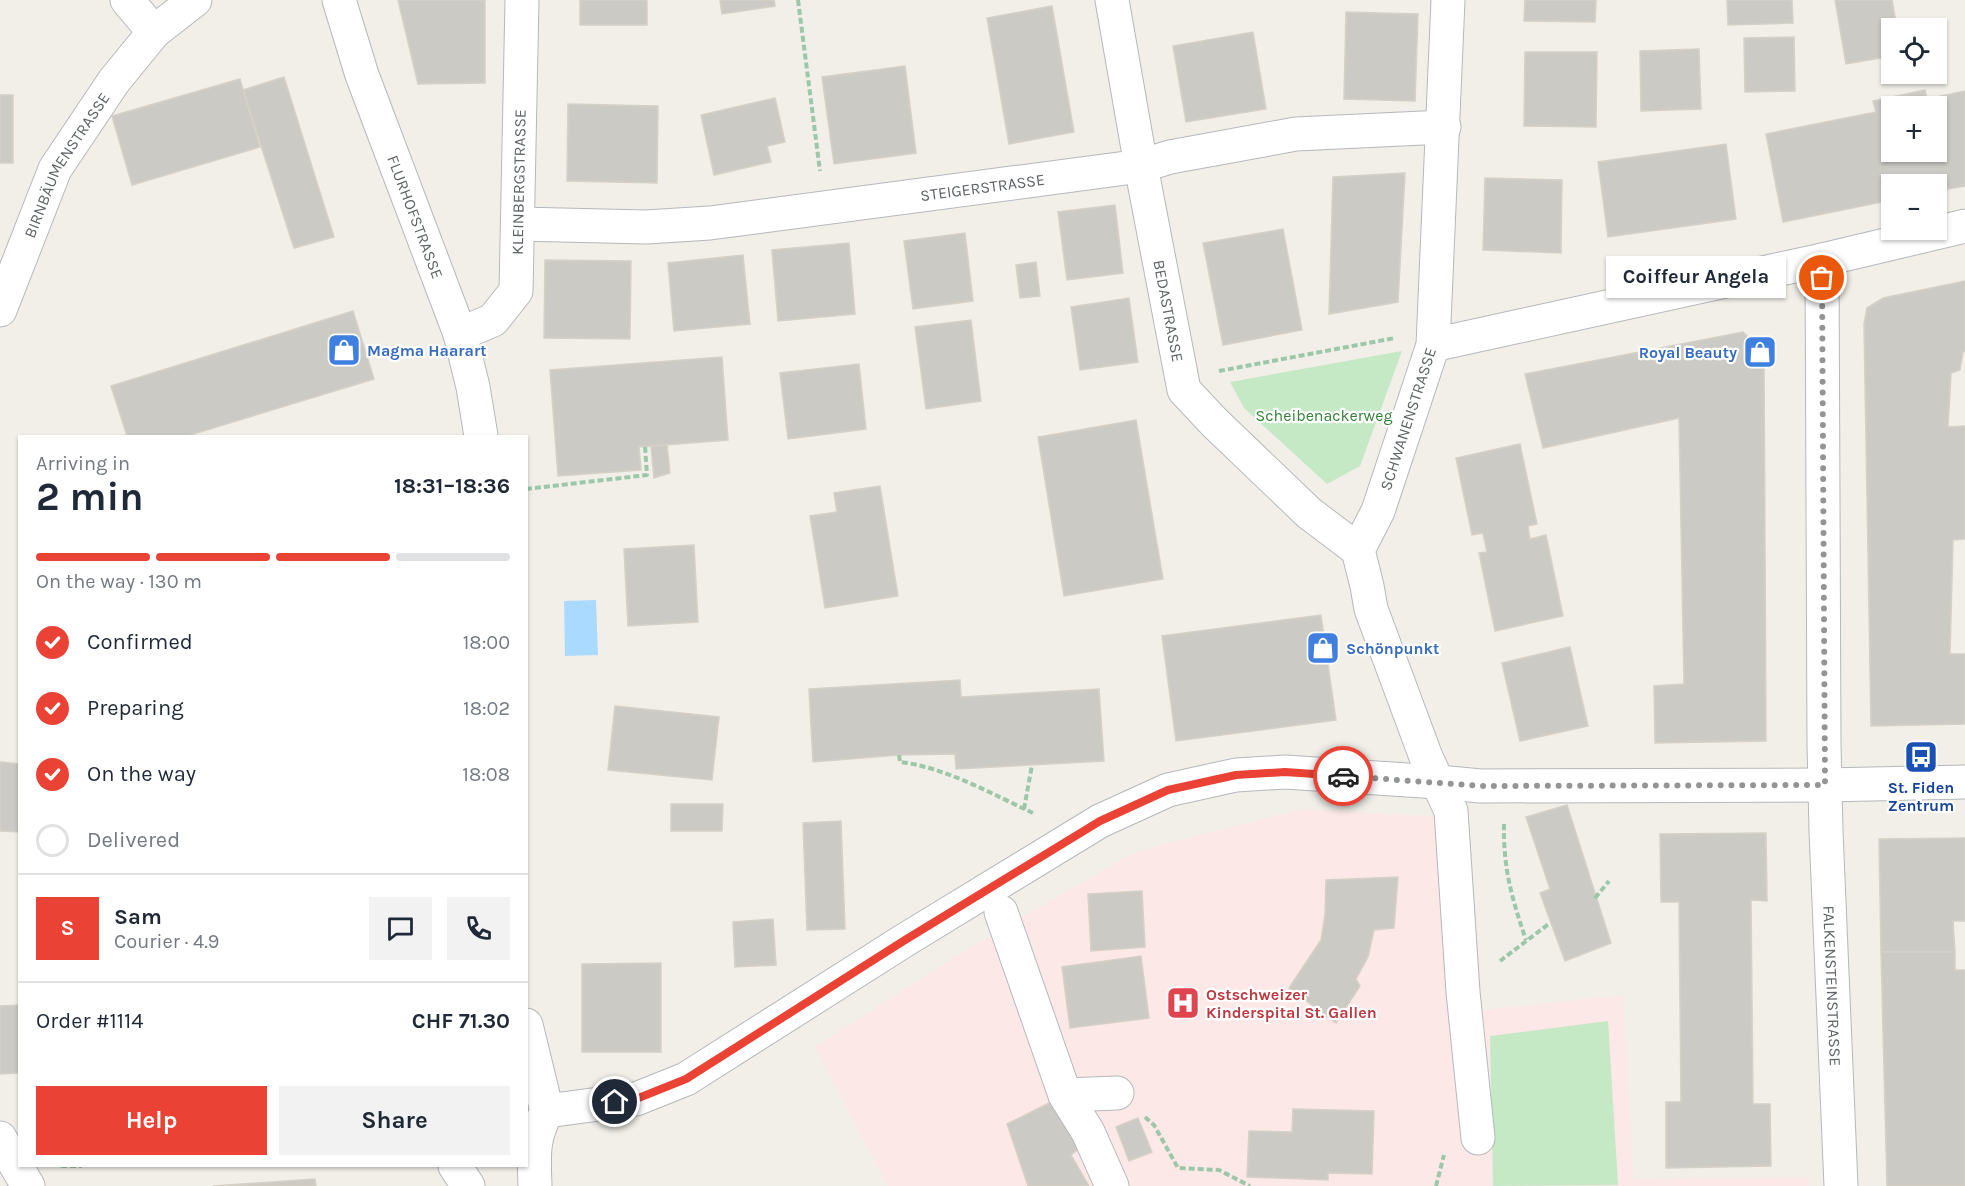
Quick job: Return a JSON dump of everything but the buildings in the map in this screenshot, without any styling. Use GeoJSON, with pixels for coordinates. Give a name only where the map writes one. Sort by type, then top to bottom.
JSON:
{"type":"FeatureCollection","features":[{"type":"Feature","properties":{"kind":"street"},"geometry":{"type":"LineString","coordinates":[[127,0],[154,32]]}},
{"type":"Feature","properties":{"kind":"street","name":"BIRNBÄUMENSTRASSE"},"geometry":{"type":"LineString","coordinates":[[0,310],[55,169],[114,81],[154,32],[195,0]]}},
{"type":"Feature","properties":{"kind":"street","name":"FLURHOFSTRASSE"},"geometry":{"type":"LineString","coordinates":[[339,0],[362,75],[460,334],[473,387],[481,435]]}},
{"type":"Feature","properties":{"kind":"street","name":"KLEINBERGSTRASSE"},"geometry":{"type":"LineString","coordinates":[[460,334],[493,320],[516,291],[522,0]]}},
{"type":"Feature","properties":{"kind":"street","name":"BEDASTRASSE"},"geometry":{"type":"LineString","coordinates":[[1112,0],[1184,390],[1308,513],[1358,550]]}},
{"type":"Feature","properties":{"kind":"street","name":"SCHWANENSTRASSE"},"geometry":{"type":"LineString","coordinates":[[1358,550],[1378,511],[1433,345],[1448,0]]}},
{"type":"Feature","properties":{"kind":"street","name":"STEIGERSTRASSE"},"geometry":{"type":"LineString","coordinates":[[519,224],[646,227],[710,223],[1141,166],[1170,157],[1296,134],[1444,127]]}},
{"type":"Feature","properties":{"kind":"street"},"geometry":{"type":"LineString","coordinates":[[1433,345],[1822,260],[1965,226]]}},
{"type":"Feature","properties":{"kind":"street","name":"FALKENSTEINSTRASSE"},"geometry":{"type":"LineString","coordinates":[[1822,260],[1825,785],[1842,1186]]}},
{"type":"Feature","properties":{"kind":"street"},"geometry":{"type":"LineString","coordinates":[[1358,550],[1371,609],[1426,757],[1451,811],[1463,992],[1478,1138]]}},
{"type":"Feature","properties":{"kind":"street"},"geometry":{"type":"LineString","coordinates":[[547,1111],[636,1099],[686,1079],[905,940],[1100,821],[1168,790],[1236,775],[1285,772],[1481,786],[1825,785],[1965,782]]}},
{"type":"Feature","properties":{"kind":"street"},"geometry":{"type":"LineString","coordinates":[[1001,912],[1065,1095],[1088,1132],[1112,1186]]}},
{"type":"Feature","properties":{"kind":"street"},"geometry":{"type":"LineString","coordinates":[[528,1033],[547,1111],[538,1129],[533,1153],[535,1186]]}},
{"type":"Feature","properties":{"kind":"street"},"geometry":{"type":"LineString","coordinates":[[1065,1095],[1117,1093]]}},
{"type":"Feature","properties":{"kind":"street"},"geometry":{"type":"LineString","coordinates":[[0,1138],[28,1186]]}},
{"type":"Feature","properties":{"kind":"street"},"geometry":{"type":"LineString","coordinates":[[456,1167],[468,1186]]}},
{"type":"Feature","properties":{"kind":"path"},"geometry":{"type":"LineString","coordinates":[[798,0],[825,208]]}},
{"type":"Feature","properties":{"kind":"path"},"geometry":{"type":"LineString","coordinates":[[1218,371],[1409,336],[1433,345]]}},
{"type":"Feature","properties":{"kind":"path"},"geometry":{"type":"LineString","coordinates":[[528,489],[646,475],[645,446]]}},
{"type":"Feature","properties":{"kind":"path"},"geometry":{"type":"LineString","coordinates":[[899,755],[900,762],[928,768],[1039,816]]}},
{"type":"Feature","properties":{"kind":"path"},"geometry":{"type":"LineString","coordinates":[[1024,809],[1032,765]]}},
{"type":"Feature","properties":{"kind":"path"},"geometry":{"type":"LineString","coordinates":[[1504,814],[1503,855],[1512,902],[1526,940]]}},
{"type":"Feature","properties":{"kind":"path"},"geometry":{"type":"LineString","coordinates":[[1595,898],[1609,881]]}},
{"type":"Feature","properties":{"kind":"path"},"geometry":{"type":"LineString","coordinates":[[1463,992],[1550,923]]}},
{"type":"Feature","properties":{"kind":"path"},"geometry":{"type":"LineString","coordinates":[[1117,1093],[1154,1125],[1178,1168],[1219,1170],[1250,1186]]}},
{"type":"Feature","properties":{"kind":"shaded area","name":"Ostschweizer Kinderspital St. Gallen"},"geometry":{"type":"Polygon","coordinates":[[[1302,809],[1468,818],[1483,1010],[1623,995],[1633,1179],[1809,1177],[1809,1186],[888,1186],[815,1047],[961,953],[1135,852],[1302,809]]]}},
{"type":"Feature","properties":{"kind":"green space","name":"Scheibenackerweg"},"geometry":{"type":"Polygon","coordinates":[[[1402,351],[1360,466],[1327,484],[1244,408],[1230,382],[1402,351]]]}},
{"type":"Feature","properties":{"kind":"green space"},"geometry":{"type":"Polygon","coordinates":[[[1608,1021],[1618,1185],[1493,1186],[1490,1036],[1608,1021]]]}},
{"type":"Feature","properties":{"kind":"water"},"geometry":{"type":"Polygon","coordinates":[[[596,600],[598,655],[565,656],[564,601],[596,600]]]}},
{"type":"Feature","properties":{"kind":"way so far"},"geometry":{"type":"LineString","coordinates":[[1343,776],[1481,786],[1825,785],[1822,278]]}},
{"type":"Feature","properties":{"kind":"place","name":"Coiffeur Angela"},"geometry":{"type":"Point","coordinates":[1822,278]}},
{"type":"Feature","properties":{"kind":"place","name":"Magma Haarart"},"geometry":{"type":"Point","coordinates":[344,350]}},
{"type":"Feature","properties":{"kind":"place","name":"Royal Beauty"},"geometry":{"type":"Point","coordinates":[1760,352]}},
{"type":"Feature","properties":{"kind":"place","name":"Schönpunkt"},"geometry":{"type":"Point","coordinates":[1323,648]}},
{"type":"Feature","properties":{"kind":"place","name":"St. Fiden Zentrum"},"geometry":{"type":"Point","coordinates":[1921,757]}},
{"type":"Feature","properties":{"kind":"place","name":"Ostschweizer Kinderspital St. Gallen"},"geometry":{"type":"Point","coordinates":[1183,1003]}},
{"type":"Feature","properties":{"kind":"route"},"geometry":{"type":"LineString","coordinates":[[615,1102],[636,1099],[686,1079],[905,940],[1100,821],[1168,790],[1236,775],[1285,772],[1343,776]]}}]}
